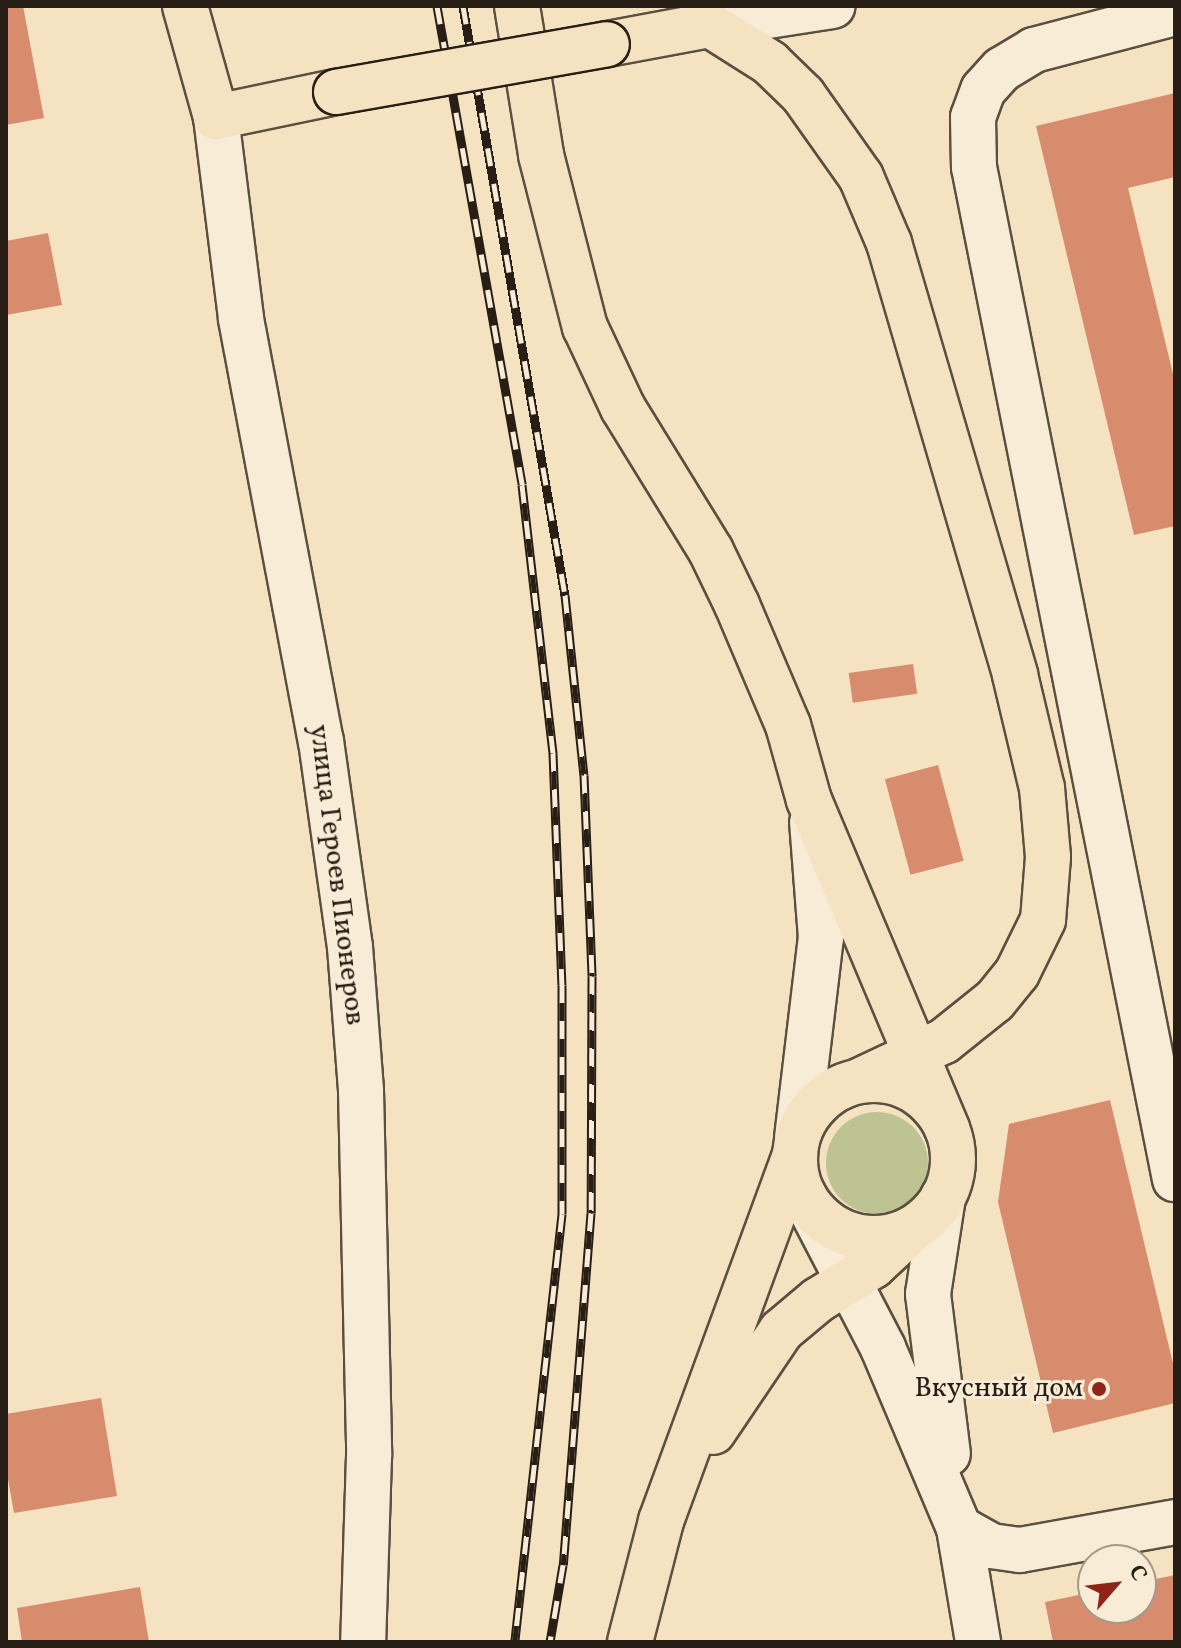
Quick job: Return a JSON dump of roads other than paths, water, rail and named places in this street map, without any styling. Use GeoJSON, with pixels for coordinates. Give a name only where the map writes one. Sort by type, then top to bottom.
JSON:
{"type":"FeatureCollection","features":[{"type":"Feature","properties":{"kind":"main road","name":"улица Героев Пионеров"},"geometry":{"type":"LineString","coordinates":[[185,6],[216,117]]}},
{"type":"Feature","properties":{"kind":"main road"},"geometry":{"type":"LineString","coordinates":[[517,6],[541,155],[585,327],[623,408],[731,591],[788,725],[809,800],[919,1054],[947,1128],[953,1163],[931,1211],[873,1266],[790,1322],[749,1372],[661,1521]]}},
{"type":"Feature","properties":{"kind":"main road"},"geometry":{"type":"LineString","coordinates":[[216,117],[720,16],[803,95],[861,177],[889,243],[1015,675],[1042,788],[1048,857],[1043,920],[1032,948],[994,1001],[944,1041],[821,1099],[661,1521],[630,1642]]}},
{"type":"Feature","properties":{"kind":"main road"},"geometry":{"type":"LineString","coordinates":[[861,1080],[896,1082],[912,1089],[927,1100],[947,1128]]}},
{"type":"Feature","properties":{"kind":"main road"},"geometry":{"type":"LineString","coordinates":[[798,1162],[828,1223],[863,1238],[892,1235],[931,1211]]}},
{"type":"Feature","properties":{"kind":"street"},"geometry":{"type":"LineString","coordinates":[[720,16],[833,6]]}},
{"type":"Feature","properties":{"kind":"street"},"geometry":{"type":"LineString","coordinates":[[1175,13],[1034,50],[1002,69],[983,90],[973,117],[974,167],[1175,1179]]}},
{"type":"Feature","properties":{"kind":"street","name":"улица Героев Пионеров"},"geometry":{"type":"LineString","coordinates":[[216,117],[241,319],[321,741],[350,947],[361,1091],[369,1456],[363,1642]]}},
{"type":"Feature","properties":{"kind":"street"},"geometry":{"type":"LineString","coordinates":[[809,800],[821,938],[798,1162],[846,1282],[889,1362],[959,1528],[991,1546],[1020,1550],[1175,1522]]}},
{"type":"Feature","properties":{"kind":"street"},"geometry":{"type":"LineString","coordinates":[[931,1211],[929,1304],[959,1528],[978,1642]]}},
{"type":"Feature","properties":{"kind":"railway"},"geometry":{"type":"LineString","coordinates":[[437,6],[522,485],[553,753],[562,985],[562,1214],[515,1642]]}},
{"type":"Feature","properties":{"kind":"railway"},"geometry":{"type":"LineString","coordinates":[[463,6],[565,595],[584,775],[592,976],[591,1213],[563,1565],[550,1642]]}},
{"type":"Feature","properties":{"kind":"place","name":"Вкусный дом"},"geometry":{"type":"Point","coordinates":[1099,1389]}}]}
